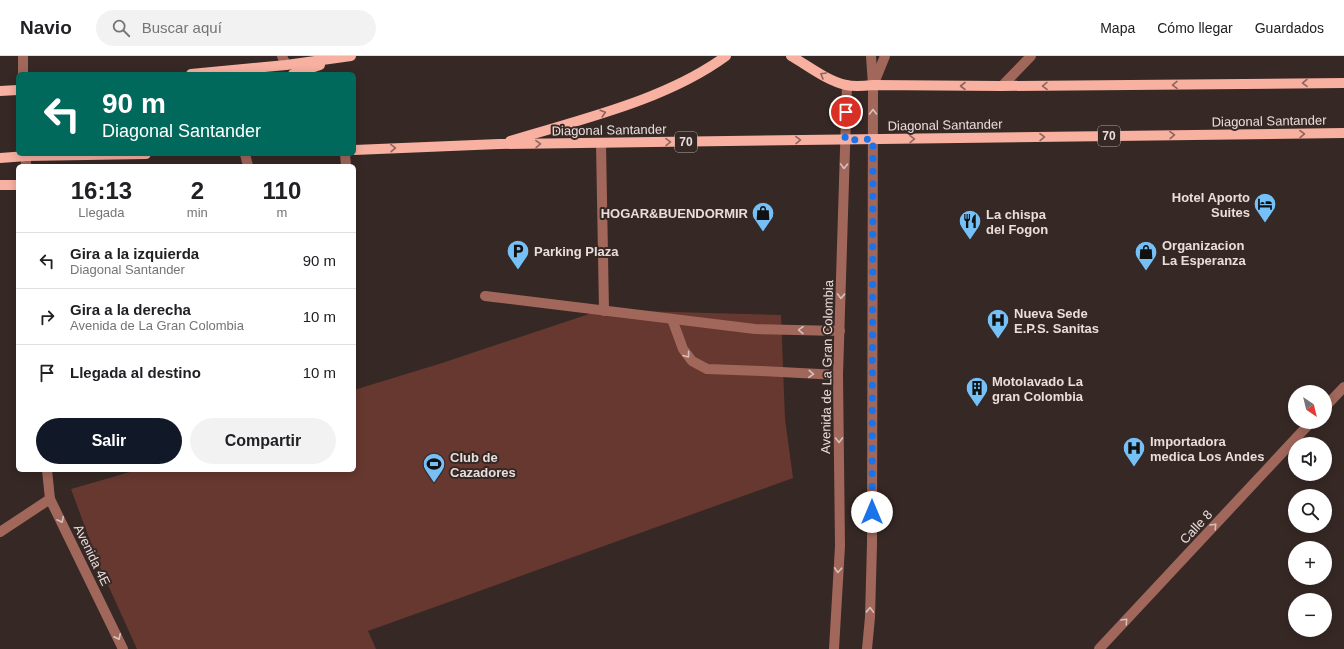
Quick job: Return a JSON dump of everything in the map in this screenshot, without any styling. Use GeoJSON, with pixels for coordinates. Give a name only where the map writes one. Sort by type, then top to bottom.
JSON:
{"type":"FeatureCollection","features":[{"type":"Feature","properties":{"kind":"main road"},"geometry":{"type":"LineString","coordinates":[[204,72],[284,60],[351,56]]}},
{"type":"Feature","properties":{"kind":"main road"},"geometry":{"type":"LineString","coordinates":[[499,144],[612,110],[648,97],[697,74],[726,56]]}},
{"type":"Feature","properties":{"kind":"main road"},"geometry":{"type":"LineString","coordinates":[[791,56],[836,82],[847,85],[1002,86],[1344,83]]}},
{"type":"Feature","properties":{"kind":"main road"},"geometry":{"type":"LineString","coordinates":[[299,72],[341,57]]}},
{"type":"Feature","properties":{"kind":"main road"},"geometry":{"type":"LineString","coordinates":[[0,91],[16,90]]}},
{"type":"Feature","properties":{"kind":"main road","name":"Diagonal Santander"},"geometry":{"type":"LineString","coordinates":[[356,150],[499,144],[1344,133]]}},
{"type":"Feature","properties":{"kind":"main road"},"geometry":{"type":"LineString","coordinates":[[0,158],[67,156]]}},
{"type":"Feature","properties":{"kind":"main road"},"geometry":{"type":"LineString","coordinates":[[0,185],[16,185]]}},
{"type":"Feature","properties":{"kind":"street"},"geometry":{"type":"LineString","coordinates":[[23,56],[23,72]]}},
{"type":"Feature","properties":{"kind":"street"},"geometry":{"type":"LineString","coordinates":[[867,649],[870,616],[872,544],[874,85],[871,56]]}},
{"type":"Feature","properties":{"kind":"street"},"geometry":{"type":"LineString","coordinates":[[874,85],[885,56]]}},
{"type":"Feature","properties":{"kind":"street"},"geometry":{"type":"LineString","coordinates":[[1002,86],[1031,56]]}},
{"type":"Feature","properties":{"kind":"street","name":"Avenida de La Gran Colombia"},"geometry":{"type":"LineString","coordinates":[[832,647],[840,546],[838,375],[847,85]]}},
{"type":"Feature","properties":{"kind":"street"},"geometry":{"type":"LineString","coordinates":[[601,143],[604,311]]}},
{"type":"Feature","properties":{"kind":"street"},"geometry":{"type":"LineString","coordinates":[[485,296],[755,329],[840,331]]}},
{"type":"Feature","properties":{"kind":"street"},"geometry":{"type":"LineString","coordinates":[[672,319],[683,349],[692,361],[707,369],[838,375]]}},
{"type":"Feature","properties":{"kind":"street"},"geometry":{"type":"LineString","coordinates":[[1332,400],[1344,387]]}},
{"type":"Feature","properties":{"kind":"street","name":"Calle 8"},"geometry":{"type":"LineString","coordinates":[[1099,649],[1304,429]]}},
{"type":"Feature","properties":{"kind":"street","name":"Avenida 4E"},"geometry":{"type":"LineString","coordinates":[[46,472],[50,499],[124,649]]}},
{"type":"Feature","properties":{"kind":"street"},"geometry":{"type":"LineString","coordinates":[[0,532],[50,499]]}},
{"type":"Feature","properties":{"kind":"shaded area","name":"Club de Cazadores"},"geometry":{"type":"Polygon","coordinates":[[[601,310],[781,315],[785,419],[793,478],[368,631],[376,649],[137,649],[99,565],[71,489],[130,472],[356,472],[356,389],[442,363],[601,310]]]}},
{"type":"Feature","properties":{"kind":"place","name":"Hotel Aporto Suites"},"geometry":{"type":"Point","coordinates":[1265,224]}},
{"type":"Feature","properties":{"kind":"place","name":"HOGAR&BUENDORMIR"},"geometry":{"type":"Point","coordinates":[763,232]}},
{"type":"Feature","properties":{"kind":"place","name":"La chispa del Fogon"},"geometry":{"type":"Point","coordinates":[970,240]}},
{"type":"Feature","properties":{"kind":"place","name":"Parking Plaza"},"geometry":{"type":"Point","coordinates":[518,270]}},
{"type":"Feature","properties":{"kind":"place","name":"Organizacion La Esperanza"},"geometry":{"type":"Point","coordinates":[1146,272]}},
{"type":"Feature","properties":{"kind":"place","name":"Nueva Sede E.P.S. Sanitas"},"geometry":{"type":"Point","coordinates":[998,340]}},
{"type":"Feature","properties":{"kind":"place","name":"Motolavado La gran Colombia"},"geometry":{"type":"Point","coordinates":[977,408]}},
{"type":"Feature","properties":{"kind":"place","name":"Importadora medica Los Andes"},"geometry":{"type":"Point","coordinates":[1134,468]}},
{"type":"Feature","properties":{"kind":"place","name":"Club de Cazadores"},"geometry":{"type":"Point","coordinates":[434,484]}},
{"type":"Feature","properties":{"kind":"route"},"geometry":{"type":"LineString","coordinates":[[846,112],[845,140],[873,139],[872,512]]}}]}
